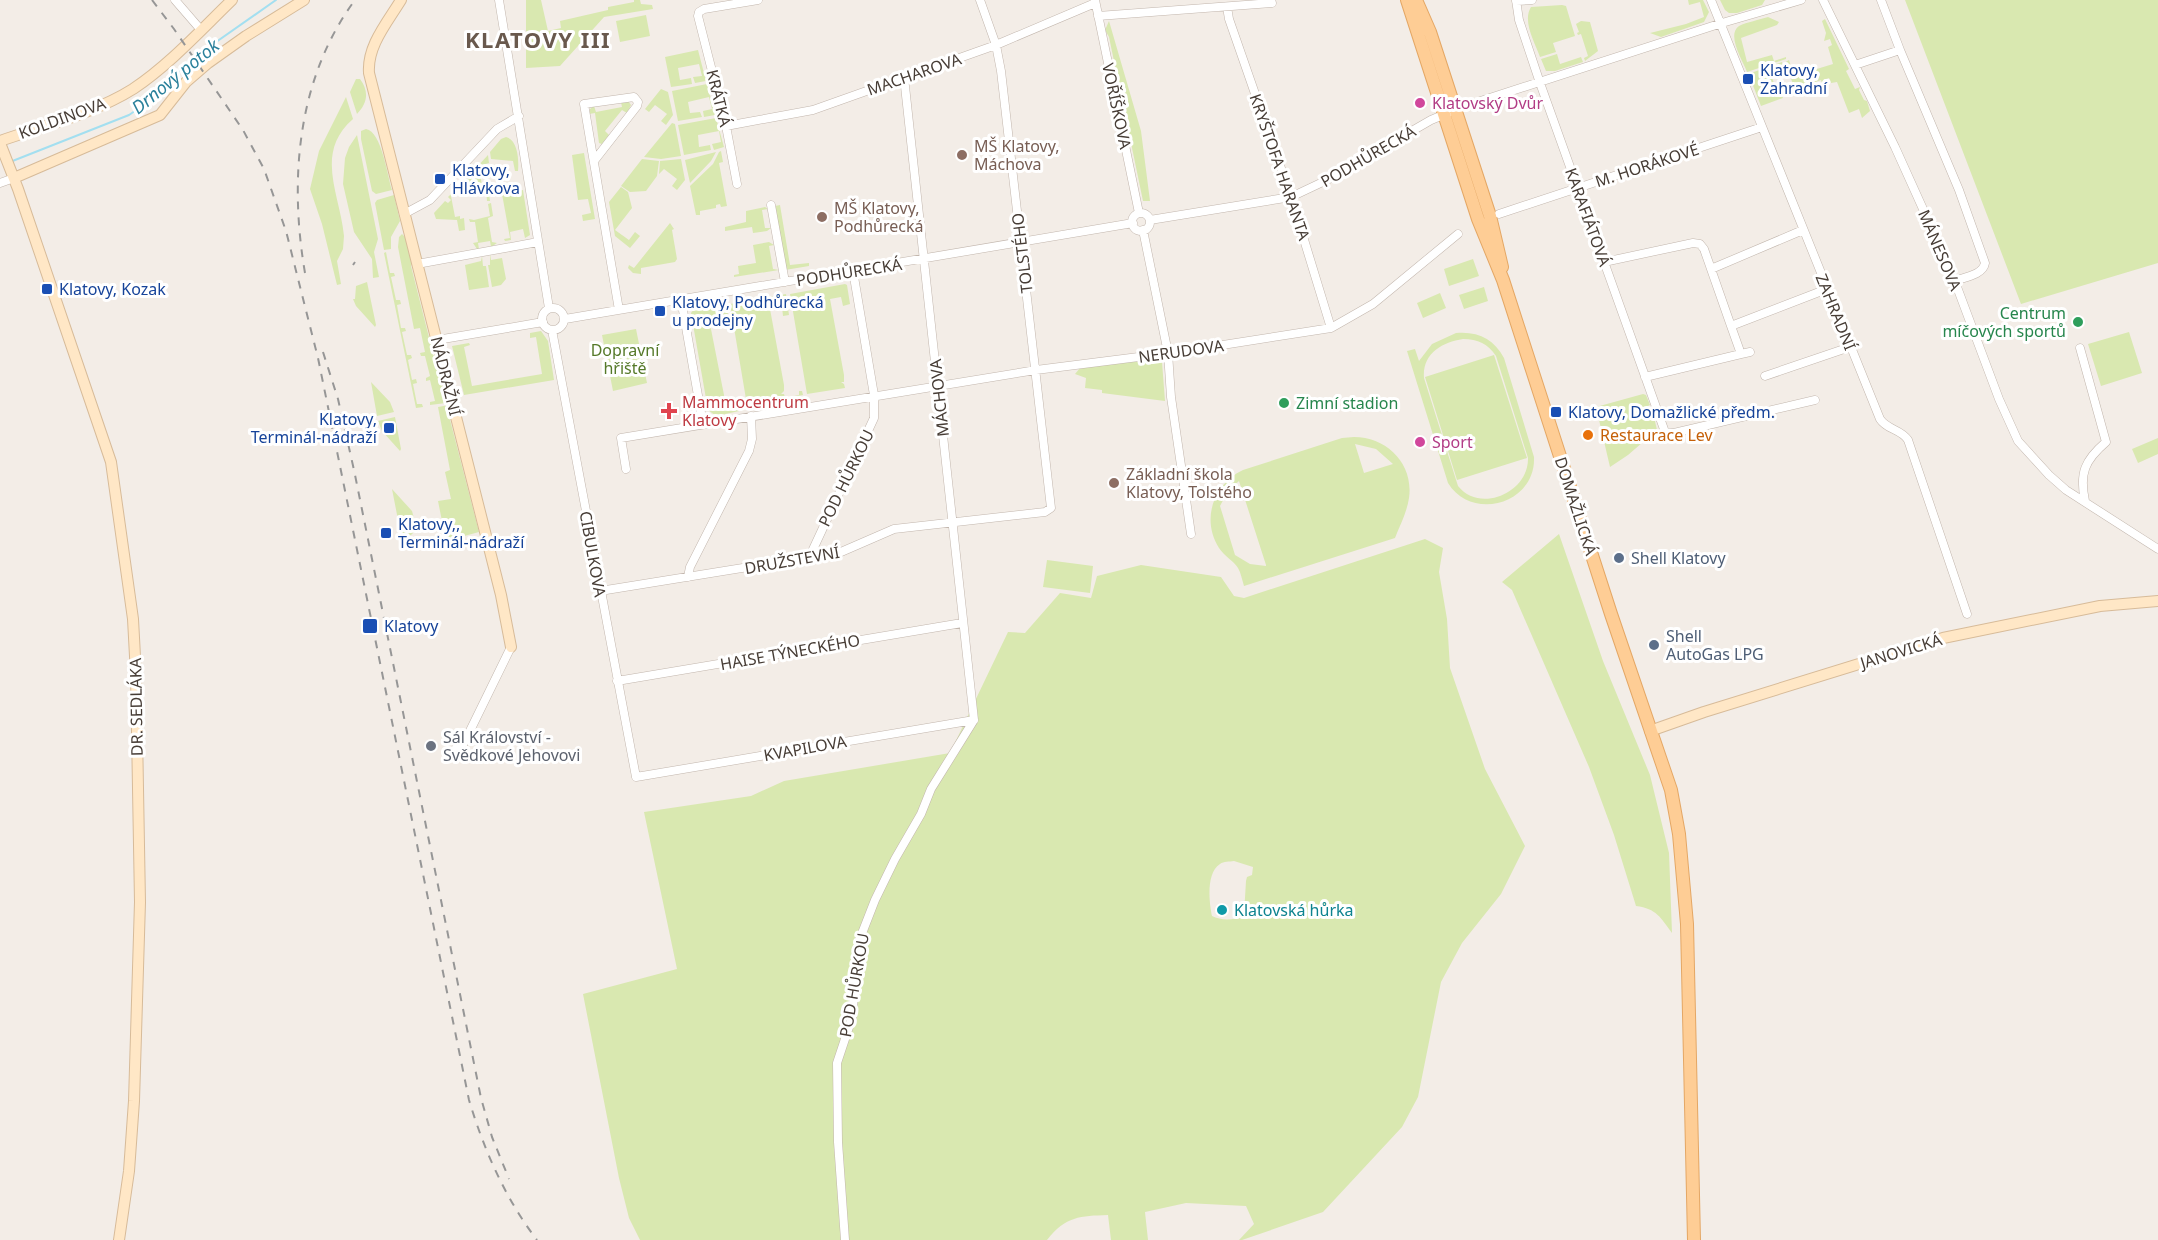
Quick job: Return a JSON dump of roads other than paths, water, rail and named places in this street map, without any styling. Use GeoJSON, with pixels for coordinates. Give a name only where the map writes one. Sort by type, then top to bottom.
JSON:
{"type":"FeatureCollection","features":[{"type":"Feature","properties":{"kind":"main road","name":"DOMAŽLICKÁ"},"geometry":{"type":"LineString","coordinates":[[1407,0],[1450,112]]}},
{"type":"Feature","properties":{"kind":"main road","name":"DOMAŽLICKÁ"},"geometry":{"type":"LineString","coordinates":[[1416,0],[1427,23],[1478,219],[1503,280],[1676,810],[1684,876],[1689,965],[1694,1240]]}},
{"type":"Feature","properties":{"kind":"street"},"geometry":{"type":"LineString","coordinates":[[175,0],[201,30]]}},
{"type":"Feature","properties":{"kind":"street","name":"KOLDINOVA"},"geometry":{"type":"LineString","coordinates":[[1,145],[130,90],[157,69],[232,0]]}},
{"type":"Feature","properties":{"kind":"street"},"geometry":{"type":"LineString","coordinates":[[0,183],[14,180],[160,115],[186,82],[208,63],[304,0]]}},
{"type":"Feature","properties":{"kind":"street","name":"NÁDRAŽNÍ"},"geometry":{"type":"LineString","coordinates":[[401,0],[373,45],[368,64],[501,595],[511,647],[464,742],[456,748]]}},
{"type":"Feature","properties":{"kind":"street"},"geometry":{"type":"LineString","coordinates":[[499,0],[549,308]]}},
{"type":"Feature","properties":{"kind":"street","name":"KRÁTKÁ"},"geometry":{"type":"LineString","coordinates":[[737,184],[699,12],[758,0]]}},
{"type":"Feature","properties":{"kind":"street","name":"TOLSTÉHO"},"geometry":{"type":"LineString","coordinates":[[980,0],[996,45],[1001,71],[1051,508]]}},
{"type":"Feature","properties":{"kind":"street"},"geometry":{"type":"LineString","coordinates":[[1516,1],[1532,0]]}},
{"type":"Feature","properties":{"kind":"street","name":"ZAHRADNÍ"},"geometry":{"type":"LineString","coordinates":[[1711,0],[1882,422],[1901,432],[1908,440],[1967,614]]}},
{"type":"Feature","properties":{"kind":"street"},"geometry":{"type":"LineString","coordinates":[[1450,112],[1774,4],[1802,0]]}},
{"type":"Feature","properties":{"kind":"street","name":"MÁNESOVA"},"geometry":{"type":"LineString","coordinates":[[1823,0],[1856,65],[1954,281],[1999,399],[2018,441],[2066,490],[2158,549]]}},
{"type":"Feature","properties":{"kind":"street"},"geometry":{"type":"LineString","coordinates":[[1881,0],[1959,190],[1985,262],[1980,272],[1954,281]]}},
{"type":"Feature","properties":{"kind":"street","name":"KARAFIÁTOVÁ"},"geometry":{"type":"LineString","coordinates":[[1516,1],[1519,20],[1540,83],[1665,432],[1674,433],[1815,400]]}},
{"type":"Feature","properties":{"kind":"street","name":"MACHAROVA"},"geometry":{"type":"LineString","coordinates":[[726,126],[802,113],[996,45],[1095,2]]}},
{"type":"Feature","properties":{"kind":"street","name":"VOŘÍŠKOVA"},"geometry":{"type":"LineString","coordinates":[[1095,2],[1139,213]]}},
{"type":"Feature","properties":{"kind":"street"},"geometry":{"type":"LineString","coordinates":[[1098,16],[1272,3]]}},
{"type":"Feature","properties":{"kind":"street","name":"KRYŠTOFA HARANTA"},"geometry":{"type":"LineString","coordinates":[[1227,7],[1228,19],[1291,196],[1331,328]]}},
{"type":"Feature","properties":{"kind":"street"},"geometry":{"type":"LineString","coordinates":[[1856,65],[1900,50]]}},
{"type":"Feature","properties":{"kind":"street","name":"MÁCHOVA"},"geometry":{"type":"LineString","coordinates":[[904,77],[974,720]]}},
{"type":"Feature","properties":{"kind":"street"},"geometry":{"type":"LineString","coordinates":[[594,161],[637,106],[638,102],[634,96],[584,104],[619,310]]}},
{"type":"Feature","properties":{"kind":"street","name":"PODHŮRECKÁ"},"geometry":{"type":"LineString","coordinates":[[1150,220],[1291,196],[1327,180],[1431,120],[1450,112]]}},
{"type":"Feature","properties":{"kind":"street"},"geometry":{"type":"LineString","coordinates":[[404,214],[430,200],[497,129],[519,116]]}},
{"type":"Feature","properties":{"kind":"street","name":"M. HORÁKOVÉ"},"geometry":{"type":"LineString","coordinates":[[1499,214],[1761,127]]}},
{"type":"Feature","properties":{"kind":"street","name":"DR. SEDLÁKA"},"geometry":{"type":"LineString","coordinates":[[1,145],[111,462],[133,619],[140,912],[129,1171],[119,1240]]}},
{"type":"Feature","properties":{"kind":"street"},"geometry":{"type":"LineString","coordinates":[[771,205],[785,282]]}},
{"type":"Feature","properties":{"kind":"street"},"geometry":{"type":"LineString","coordinates":[[1139,213],[1146,214],[1150,220],[1148,228],[1143,230],[1136,229],[1133,223],[1139,213]]}},
{"type":"Feature","properties":{"kind":"street","name":"PODHŮRECKÁ"},"geometry":{"type":"LineString","coordinates":[[565,319],[1133,223]]}},
{"type":"Feature","properties":{"kind":"street"},"geometry":{"type":"LineString","coordinates":[[1143,230],[1168,353],[1172,408],[1191,534]]}},
{"type":"Feature","properties":{"kind":"street"},"geometry":{"type":"LineString","coordinates":[[1711,269],[1803,230]]}},
{"type":"Feature","properties":{"kind":"street","name":"NERUDOVA"},"geometry":{"type":"LineString","coordinates":[[874,395],[1331,328],[1373,304],[1458,234]]}},
{"type":"Feature","properties":{"kind":"street"},"geometry":{"type":"LineString","coordinates":[[417,264],[538,242]]}},
{"type":"Feature","properties":{"kind":"street"},"geometry":{"type":"LineString","coordinates":[[1604,262],[1697,243],[1704,249],[1741,354]]}},
{"type":"Feature","properties":{"kind":"street","name":"POD HŮRKOU"},"geometry":{"type":"LineString","coordinates":[[809,558],[874,418],[874,395],[853,271]]}},
{"type":"Feature","properties":{"kind":"street"},"geometry":{"type":"LineString","coordinates":[[1731,326],[1827,289]]}},
{"type":"Feature","properties":{"kind":"street"},"geometry":{"type":"LineString","coordinates":[[681,299],[703,424]]}},
{"type":"Feature","properties":{"kind":"street"},"geometry":{"type":"LineString","coordinates":[[555,307],[561,310],[565,319],[560,328],[552,330],[547,328],[543,322],[543,314],[549,308],[555,307]]}},
{"type":"Feature","properties":{"kind":"street"},"geometry":{"type":"LineString","coordinates":[[437,340],[543,322]]}},
{"type":"Feature","properties":{"kind":"street","name":"CIBULKOVA"},"geometry":{"type":"LineString","coordinates":[[552,330],[636,777]]}},
{"type":"Feature","properties":{"kind":"street"},"geometry":{"type":"LineString","coordinates":[[1765,376],[1850,347]]}},
{"type":"Feature","properties":{"kind":"street"},"geometry":{"type":"LineString","coordinates":[[2080,348],[2106,442],[2090,456],[2085,465],[2082,487],[2085,501]]}},
{"type":"Feature","properties":{"kind":"street"},"geometry":{"type":"LineString","coordinates":[[1645,377],[1750,352]]}},
{"type":"Feature","properties":{"kind":"street"},"geometry":{"type":"LineString","coordinates":[[626,469],[621,438],[874,395]]}},
{"type":"Feature","properties":{"kind":"street"},"geometry":{"type":"LineString","coordinates":[[688,577],[690,567],[749,451],[753,439],[751,416]]}},
{"type":"Feature","properties":{"kind":"street","name":"DRUŽSTEVNÍ"},"geometry":{"type":"LineString","coordinates":[[600,591],[841,552],[894,529],[1045,512],[1051,508]]}},
{"type":"Feature","properties":{"kind":"street","name":"JANOVICKÁ"},"geometry":{"type":"LineString","coordinates":[[1650,730],[1943,638],[2100,606],[2158,601]]}},
{"type":"Feature","properties":{"kind":"street","name":"HAISE TÝNECKÉHO"},"geometry":{"type":"LineString","coordinates":[[617,681],[962,623]]}},
{"type":"Feature","properties":{"kind":"street","name":"POD HŮRKOU"},"geometry":{"type":"LineString","coordinates":[[845,1240],[838,1142],[837,1063],[852,1018],[859,941],[875,900],[921,814],[931,789],[974,720]]}},
{"type":"Feature","properties":{"kind":"street","name":"KVAPILOVA"},"geometry":{"type":"LineString","coordinates":[[636,777],[974,720]]}},
{"type":"Feature","properties":{"kind":"waterway","name":"Drnový potok"},"geometry":{"type":"LineString","coordinates":[[10,162],[129,115],[148,102],[189,61],[276,0]]}},
{"type":"Feature","properties":{"kind":"railway"},"geometry":{"type":"LineString","coordinates":[[152,0],[243,130],[264,169],[286,231],[318,358],[469,1100],[481,1137],[505,1190],[537,1240]]}},
{"type":"Feature","properties":{"kind":"railway"},"geometry":{"type":"LineString","coordinates":[[305,273],[298,202],[298,166],[302,131],[309,96],[320,62],[355,0]]}},
{"type":"Feature","properties":{"kind":"railway"},"geometry":{"type":"LineString","coordinates":[[323,352],[338,399],[354,470],[481,1098],[492,1137],[509,1179]]}},
{"type":"Feature","properties":{"kind":"place","name":"Klatovy, Zahradní"},"geometry":{"type":"Point","coordinates":[1748,79]}},
{"type":"Feature","properties":{"kind":"place","name":"Klatovský Dvůr"},"geometry":{"type":"Point","coordinates":[1420,103]}},
{"type":"Feature","properties":{"kind":"place","name":"MŠ Klatovy, Máchova"},"geometry":{"type":"Point","coordinates":[962,155]}},
{"type":"Feature","properties":{"kind":"place","name":"Klatovy, Hlávkova"},"geometry":{"type":"Point","coordinates":[440,179]}},
{"type":"Feature","properties":{"kind":"place","name":"MŠ Klatovy, Podhůrecká"},"geometry":{"type":"Point","coordinates":[822,217]}},
{"type":"Feature","properties":{"kind":"place","name":"Klatovy, Kozak"},"geometry":{"type":"Point","coordinates":[47,289]}},
{"type":"Feature","properties":{"kind":"place","name":"Klatovy, Podhůrecká u prodejny"},"geometry":{"type":"Point","coordinates":[660,311]}},
{"type":"Feature","properties":{"kind":"place","name":"Centrum míčových sportů"},"geometry":{"type":"Point","coordinates":[2078,322]}},
{"type":"Feature","properties":{"kind":"place","name":"Zimní stadion"},"geometry":{"type":"Point","coordinates":[1284,403]}},
{"type":"Feature","properties":{"kind":"place","name":"Mammocentrum Klatovy"},"geometry":{"type":"Point","coordinates":[669,411]}},
{"type":"Feature","properties":{"kind":"place","name":"Klatovy, Domažlické předm."},"geometry":{"type":"Point","coordinates":[1556,412]}},
{"type":"Feature","properties":{"kind":"place","name":"Klatovy, Terminál-nádraží"},"geometry":{"type":"Point","coordinates":[389,428]}},
{"type":"Feature","properties":{"kind":"place","name":"Restaurace Lev"},"geometry":{"type":"Point","coordinates":[1588,435]}},
{"type":"Feature","properties":{"kind":"place","name":"Sport"},"geometry":{"type":"Point","coordinates":[1420,442]}},
{"type":"Feature","properties":{"kind":"place","name":"Základní škola Klatovy, Tolstého"},"geometry":{"type":"Point","coordinates":[1114,483]}},
{"type":"Feature","properties":{"kind":"place","name":"Klatovy,, Terminál-nádraží"},"geometry":{"type":"Point","coordinates":[386,533]}},
{"type":"Feature","properties":{"kind":"place","name":"Shell Klatovy"},"geometry":{"type":"Point","coordinates":[1619,558]}},
{"type":"Feature","properties":{"kind":"place","name":"Klatovy"},"geometry":{"type":"Point","coordinates":[370,626]}},
{"type":"Feature","properties":{"kind":"place","name":"Shell AutoGas LPG"},"geometry":{"type":"Point","coordinates":[1654,645]}},
{"type":"Feature","properties":{"kind":"place","name":"Sál Království - Svědkové Jehovovi"},"geometry":{"type":"Point","coordinates":[431,746]}},
{"type":"Feature","properties":{"kind":"place","name":"Klatovská hůrka"},"geometry":{"type":"Point","coordinates":[1222,910]}},
{"type":"Feature","properties":{"kind":"district","name":"KLATOVY III"},"geometry":{"type":"Point","coordinates":[538,39]}},
{"type":"Feature","properties":{"kind":"park label","name":"Dopravní hřiště"},"geometry":{"type":"Point","coordinates":[625,359]}}]}
